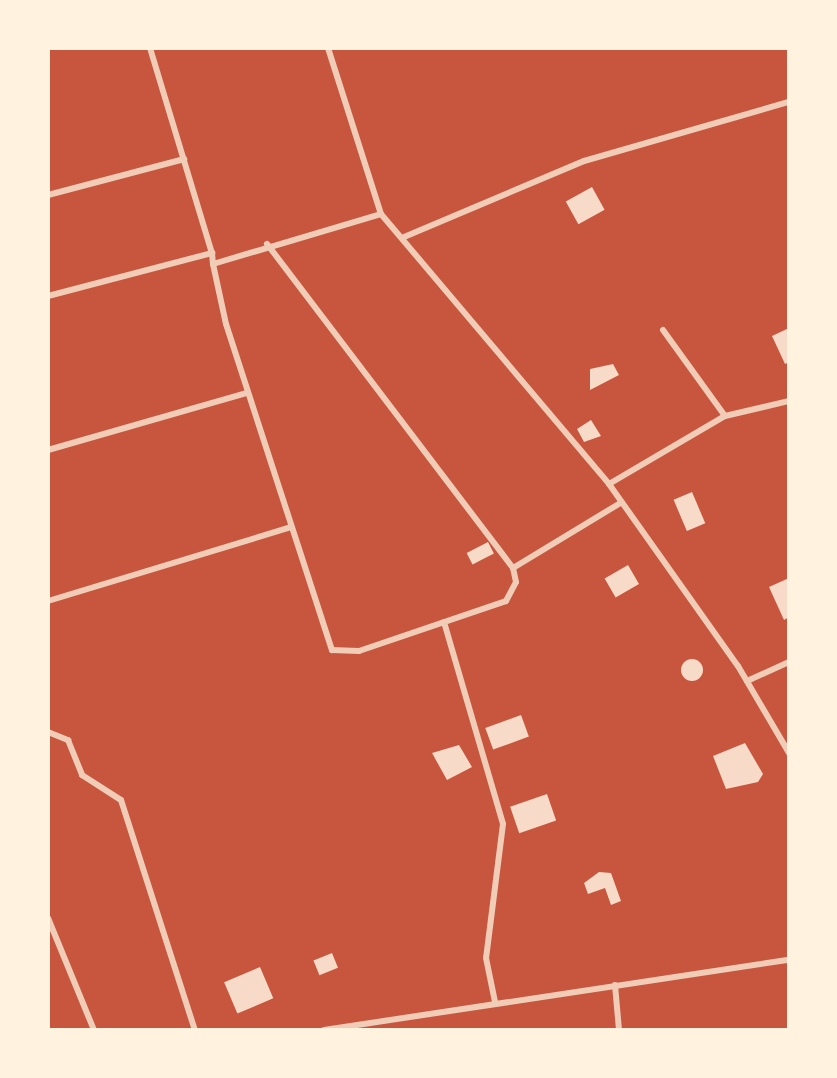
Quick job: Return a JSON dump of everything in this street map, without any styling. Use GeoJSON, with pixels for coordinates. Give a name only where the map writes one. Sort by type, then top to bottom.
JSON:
{"type":"FeatureCollection","features":[{"type":"Feature","properties":{"kind":"lane"},"geometry":{"type":"LineString","coordinates":[[150,48],[212,253],[247,393],[289,528],[332,650],[359,651],[506,601],[516,582],[513,568],[267,244]]}},
{"type":"Feature","properties":{"kind":"lane"},"geometry":{"type":"LineString","coordinates":[[328,48],[381,214],[404,237],[541,411],[609,484],[747,681],[789,753]]}},
{"type":"Feature","properties":{"kind":"lane"},"geometry":{"type":"LineString","coordinates":[[404,237],[584,161],[789,102]]}},
{"type":"Feature","properties":{"kind":"lane"},"geometry":{"type":"LineString","coordinates":[[48,195],[184,159]]}},
{"type":"Feature","properties":{"kind":"lane"},"geometry":{"type":"LineString","coordinates":[[213,264],[267,244],[381,214]]}},
{"type":"Feature","properties":{"kind":"lane"},"geometry":{"type":"LineString","coordinates":[[48,296],[212,253]]}},
{"type":"Feature","properties":{"kind":"lane"},"geometry":{"type":"LineString","coordinates":[[663,330],[725,416]]}},
{"type":"Feature","properties":{"kind":"lane"},"geometry":{"type":"LineString","coordinates":[[48,450],[247,393]]}},
{"type":"Feature","properties":{"kind":"lane"},"geometry":{"type":"LineString","coordinates":[[609,484],[725,416],[789,401]]}},
{"type":"Feature","properties":{"kind":"lane"},"geometry":{"type":"LineString","coordinates":[[513,568],[622,502]]}},
{"type":"Feature","properties":{"kind":"lane"},"geometry":{"type":"LineString","coordinates":[[48,601],[289,528]]}},
{"type":"Feature","properties":{"kind":"lane"},"geometry":{"type":"LineString","coordinates":[[444,622],[503,824],[486,958],[495,1002]]}},
{"type":"Feature","properties":{"kind":"lane"},"geometry":{"type":"LineString","coordinates":[[747,681],[789,662]]}},
{"type":"Feature","properties":{"kind":"lane"},"geometry":{"type":"LineString","coordinates":[[48,732],[68,740],[82,775],[121,800],[195,1030]]}},
{"type":"Feature","properties":{"kind":"lane"},"geometry":{"type":"LineString","coordinates":[[49,922],[94,1030]]}},
{"type":"Feature","properties":{"kind":"lane"},"geometry":{"type":"LineString","coordinates":[[327,1030],[495,1002],[789,960]]}},
{"type":"Feature","properties":{"kind":"lane"},"geometry":{"type":"LineString","coordinates":[[615,985],[619,1030]]}},
{"type":"Feature","properties":{"kind":"building"},"geometry":{"type":"Polygon","coordinates":[[[592,187],[605,210],[578,224],[566,202],[592,187]]]}},
{"type":"Feature","properties":{"kind":"building"},"geometry":{"type":"Polygon","coordinates":[[[789,328],[789,362],[785,364],[772,336],[789,328]]]}},
{"type":"Feature","properties":{"kind":"building"},"geometry":{"type":"Polygon","coordinates":[[[613,364],[619,375],[590,390],[590,369],[613,364]]]}},
{"type":"Feature","properties":{"kind":"building"},"geometry":{"type":"Polygon","coordinates":[[[591,420],[601,436],[584,442],[577,429],[591,420]]]}},
{"type":"Feature","properties":{"kind":"building"},"geometry":{"type":"Polygon","coordinates":[[[692,492],[705,523],[687,531],[674,500],[692,492]]]}},
{"type":"Feature","properties":{"kind":"building"},"geometry":{"type":"Polygon","coordinates":[[[488,542],[494,554],[473,564],[467,553],[488,542]]]}},
{"type":"Feature","properties":{"kind":"building"},"geometry":{"type":"Polygon","coordinates":[[[628,565],[639,584],[616,598],[605,578],[628,565]]]}},
{"type":"Feature","properties":{"kind":"building"},"geometry":{"type":"Polygon","coordinates":[[[789,578],[789,617],[784,620],[769,587],[789,578]]]}},
{"type":"Feature","properties":{"kind":"building"},"geometry":{"type":"Polygon","coordinates":[[[688,659],[696,659],[703,670],[696,681],[688,681],[681,674],[681,666],[688,659]]]}},
{"type":"Feature","properties":{"kind":"building"},"geometry":{"type":"Polygon","coordinates":[[[521,715],[529,737],[493,750],[485,728],[521,715]]]}},
{"type":"Feature","properties":{"kind":"building"},"geometry":{"type":"Polygon","coordinates":[[[745,743],[763,774],[758,782],[726,789],[713,756],[745,743]]]}},
{"type":"Feature","properties":{"kind":"building"},"geometry":{"type":"Polygon","coordinates":[[[459,745],[472,767],[447,780],[432,753],[459,745]]]}},
{"type":"Feature","properties":{"kind":"building"},"geometry":{"type":"Polygon","coordinates":[[[547,794],[556,820],[519,833],[510,807],[547,794]]]}},
{"type":"Feature","properties":{"kind":"building"},"geometry":{"type":"Polygon","coordinates":[[[599,872],[611,873],[621,901],[611,905],[605,888],[588,894],[584,883],[599,872]]]}},
{"type":"Feature","properties":{"kind":"building"},"geometry":{"type":"Polygon","coordinates":[[[332,953],[338,968],[319,975],[313,960],[332,953]]]}},
{"type":"Feature","properties":{"kind":"building"},"geometry":{"type":"Polygon","coordinates":[[[260,967],[273,998],[237,1014],[224,982],[260,967]]]}}]}
